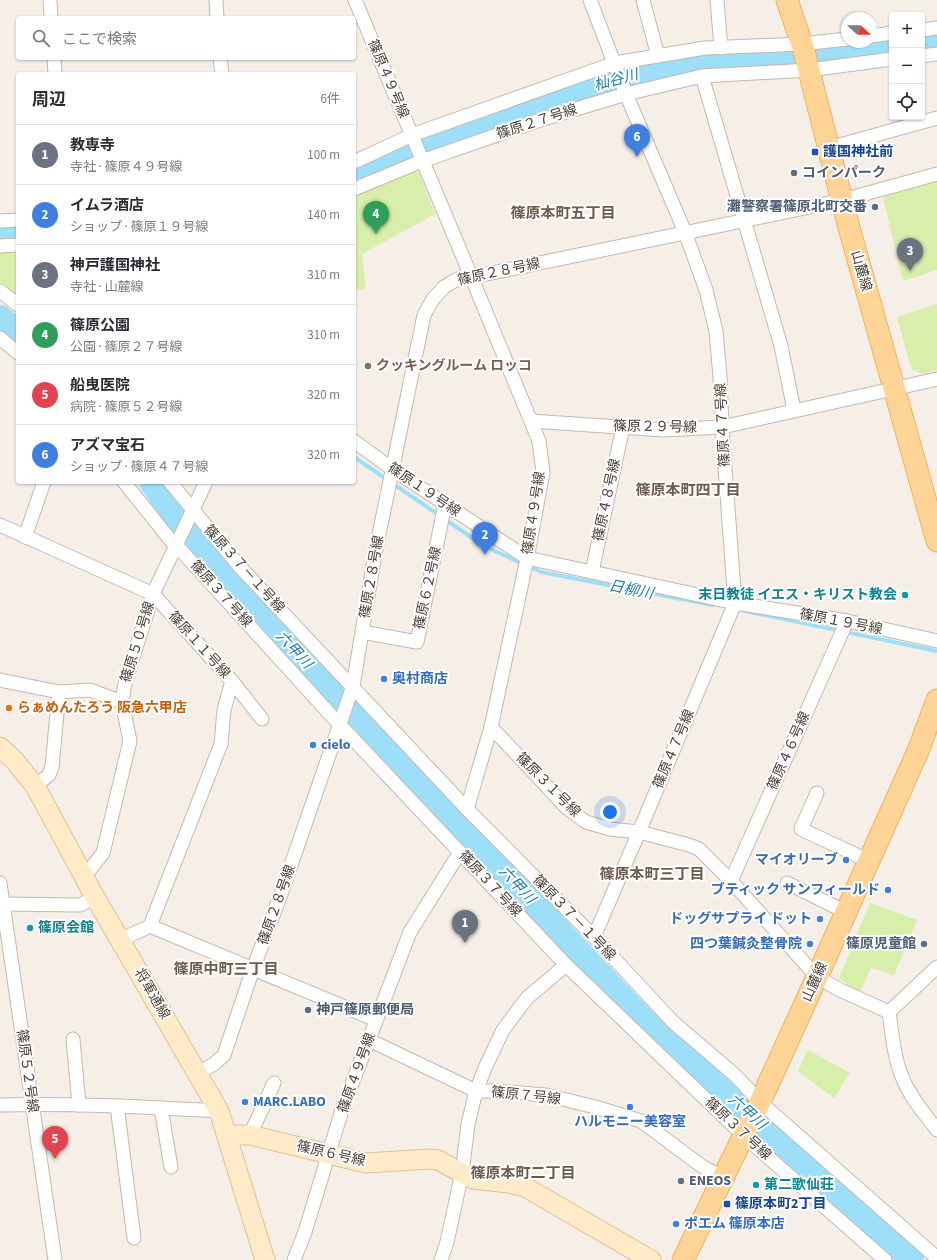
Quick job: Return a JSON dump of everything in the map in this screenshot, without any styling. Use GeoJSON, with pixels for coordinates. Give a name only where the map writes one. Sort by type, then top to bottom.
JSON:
{"type":"FeatureCollection","features":[{"type":"Feature","properties":{"kind":"main road","name":"山麓線"},"geometry":{"type":"LineString","coordinates":[[787,0],[805,57],[894,388],[937,541]]}},
{"type":"Feature","properties":{"kind":"main road","name":"山麓線"},"geometry":{"type":"LineString","coordinates":[[683,1260],[760,1102],[817,977],[918,752],[937,700]]}},
{"type":"Feature","properties":{"kind":"street"},"geometry":{"type":"LineString","coordinates":[[50,0],[51,16]]}},
{"type":"Feature","properties":{"kind":"street"},"geometry":{"type":"LineString","coordinates":[[216,0],[217,16]]}},
{"type":"Feature","properties":{"kind":"street","name":"篠原４９号線"},"geometry":{"type":"LineString","coordinates":[[355,0],[532,421],[539,441],[543,472],[527,559],[491,726],[467,809]]}},
{"type":"Feature","properties":{"kind":"street"},"geometry":{"type":"LineString","coordinates":[[590,0],[615,63]]}},
{"type":"Feature","properties":{"kind":"street"},"geometry":{"type":"LineString","coordinates":[[643,0],[658,56]]}},
{"type":"Feature","properties":{"kind":"street"},"geometry":{"type":"LineString","coordinates":[[717,0],[721,48]]}},
{"type":"Feature","properties":{"kind":"street"},"geometry":{"type":"LineString","coordinates":[[925,30],[937,28]]}},
{"type":"Feature","properties":{"kind":"street"},"geometry":{"type":"LineString","coordinates":[[877,35],[889,33]]}},
{"type":"Feature","properties":{"kind":"street","name":"篠原２７号線"},"geometry":{"type":"LineString","coordinates":[[356,188],[422,161],[543,119],[626,94],[702,76],[805,57],[841,42]]}},
{"type":"Feature","properties":{"kind":"street","name":"篠原２７号線"},"geometry":{"type":"LineString","coordinates":[[356,161],[412,135],[615,63],[705,48],[721,48],[805,57],[889,60]]}},
{"type":"Feature","properties":{"kind":"street"},"geometry":{"type":"LineString","coordinates":[[925,56],[937,54]]}},
{"type":"Feature","properties":{"kind":"street"},"geometry":{"type":"LineString","coordinates":[[54,60],[55,72]]}},
{"type":"Feature","properties":{"kind":"street"},"geometry":{"type":"LineString","coordinates":[[220,60],[222,72]]}},
{"type":"Feature","properties":{"kind":"street","name":"篠原４７号線"},"geometry":{"type":"LineString","coordinates":[[594,937],[734,604],[716,331],[706,290],[685,232],[626,94],[615,63]]}},
{"type":"Feature","properties":{"kind":"street"},"geometry":{"type":"LineString","coordinates":[[702,76],[781,346],[794,410]]}},
{"type":"Feature","properties":{"kind":"street"},"geometry":{"type":"LineString","coordinates":[[829,148],[937,118]]}},
{"type":"Feature","properties":{"kind":"street","name":"篠原２８号線"},"geometry":{"type":"LineString","coordinates":[[198,1073],[214,1064],[224,1055],[352,686],[375,554],[424,315],[433,299],[444,287],[454,281],[471,276],[843,200],[937,174]]}},
{"type":"Feature","properties":{"kind":"street"},"geometry":{"type":"LineString","coordinates":[[0,221],[16,220]]}},
{"type":"Feature","properties":{"kind":"street"},"geometry":{"type":"LineString","coordinates":[[0,246],[16,245]]}},
{"type":"Feature","properties":{"kind":"street"},"geometry":{"type":"LineString","coordinates":[[0,291],[16,303]]}},
{"type":"Feature","properties":{"kind":"street"},"geometry":{"type":"LineString","coordinates":[[0,338],[16,351]]}},
{"type":"Feature","properties":{"kind":"street","name":"篠原２９号線"},"geometry":{"type":"LineString","coordinates":[[532,421],[663,430],[722,427],[937,379]]}},
{"type":"Feature","properties":{"kind":"street","name":"篠原４８号線"},"geometry":{"type":"LineString","coordinates":[[592,572],[623,428]]}},
{"type":"Feature","properties":{"kind":"street","name":"篠原１９号線"},"geometry":{"type":"LineString","coordinates":[[356,443],[392,471],[527,559],[734,604],[847,622],[937,641]]}},
{"type":"Feature","properties":{"kind":"street"},"geometry":{"type":"LineString","coordinates":[[25,537],[43,484]]}},
{"type":"Feature","properties":{"kind":"street","name":"篠原３７号線"},"geometry":{"type":"LineString","coordinates":[[126,484],[176,547],[177,546],[339,724],[566,965],[743,1135],[885,1260]]}},
{"type":"Feature","properties":{"kind":"street","name":"篠原３７－１号線"},"geometry":{"type":"LineString","coordinates":[[172,484],[240,567],[467,809],[594,937],[673,1022],[736,1076],[760,1102],[937,1258]]}},
{"type":"Feature","properties":{"kind":"street"},"geometry":{"type":"LineString","coordinates":[[193,510],[205,484]]}},
{"type":"Feature","properties":{"kind":"street","name":"篠原６２号線"},"geometry":{"type":"LineString","coordinates":[[362,632],[417,642],[445,506]]}},
{"type":"Feature","properties":{"kind":"street","name":"篠原５０号線"},"geometry":{"type":"LineString","coordinates":[[84,877],[103,853],[130,741],[122,702],[125,683],[153,594],[193,510]]}},
{"type":"Feature","properties":{"kind":"street","name":"篠原１１号線"},"geometry":{"type":"LineString","coordinates":[[0,525],[153,594],[232,681],[224,710],[221,744],[150,926]]}},
{"type":"Feature","properties":{"kind":"street","name":"篠原４６号線"},"geometry":{"type":"LineString","coordinates":[[730,882],[847,622]]}},
{"type":"Feature","properties":{"kind":"street"},"geometry":{"type":"LineString","coordinates":[[0,680],[59,692],[90,690],[122,702]]}},
{"type":"Feature","properties":{"kind":"street"},"geometry":{"type":"LineString","coordinates":[[232,681],[262,719]]}},
{"type":"Feature","properties":{"kind":"street"},"geometry":{"type":"LineString","coordinates":[[35,786],[49,775],[52,767],[59,692]]}},
{"type":"Feature","properties":{"kind":"street","name":"篠原３１号線"},"geometry":{"type":"LineString","coordinates":[[491,726],[567,808],[586,822],[610,829],[639,832],[699,849],[817,977],[840,990],[889,1012]]}},
{"type":"Feature","properties":{"kind":"street","name":"将軍通線"},"geometry":{"type":"LineString","coordinates":[[0,747],[14,760],[35,786],[95,897],[219,1111],[265,1260]]}},
{"type":"Feature","properties":{"kind":"street"},"geometry":{"type":"LineString","coordinates":[[817,793],[802,829],[869,861]]}},
{"type":"Feature","properties":{"kind":"street","name":"篠原４９号線"},"geometry":{"type":"LineString","coordinates":[[294,1260],[305,1232],[342,1110],[410,932],[460,852]]}},
{"type":"Feature","properties":{"kind":"street","name":"篠原５２号線"},"geometry":{"type":"LineString","coordinates":[[0,883],[31,1104],[55,1260]]}},
{"type":"Feature","properties":{"kind":"street"},"geometry":{"type":"LineString","coordinates":[[787,883],[846,912]]}},
{"type":"Feature","properties":{"kind":"street"},"geometry":{"type":"LineString","coordinates":[[2,904],[80,905],[95,897]]}},
{"type":"Feature","properties":{"kind":"street"},"geometry":{"type":"LineString","coordinates":[[120,940],[150,926],[376,1020]]}},
{"type":"Feature","properties":{"kind":"street"},"geometry":{"type":"LineString","coordinates":[[442,1260],[462,1173],[468,1124],[476,1091],[485,1068],[503,1030],[527,998],[566,965]]}},
{"type":"Feature","properties":{"kind":"street"},"geometry":{"type":"LineString","coordinates":[[937,967],[889,1012],[894,1046],[903,1079],[911,1094],[937,1130]]}},
{"type":"Feature","properties":{"kind":"street"},"geometry":{"type":"LineString","coordinates":[[73,1039],[79,1105]]}},
{"type":"Feature","properties":{"kind":"street","name":"篠原７号線"},"geometry":{"type":"LineString","coordinates":[[369,1040],[476,1091],[546,1095],[595,1106],[641,1121],[704,1166],[723,1177]]}},
{"type":"Feature","properties":{"kind":"street"},"geometry":{"type":"LineString","coordinates":[[250,1135],[274,1083]]}},
{"type":"Feature","properties":{"kind":"street"},"geometry":{"type":"LineString","coordinates":[[0,1105],[31,1104],[117,1106],[219,1111]]}},
{"type":"Feature","properties":{"kind":"street"},"geometry":{"type":"LineString","coordinates":[[117,1106],[134,1238]]}},
{"type":"Feature","properties":{"kind":"street"},"geometry":{"type":"LineString","coordinates":[[161,1108],[171,1167]]}},
{"type":"Feature","properties":{"kind":"street","name":"篠原６号線"},"geometry":{"type":"LineString","coordinates":[[227,1135],[250,1135],[366,1164],[430,1159],[438,1160],[473,1179],[509,1183],[524,1187],[651,1260]]}},
{"type":"Feature","properties":{"kind":"green space"},"geometry":{"type":"Polygon","coordinates":[[[412,170],[419,173],[435,214],[362,254],[366,289],[356,290],[356,194],[412,170]]]}},
{"type":"Feature","properties":{"kind":"green space"},"geometry":{"type":"Polygon","coordinates":[[[937,181],[937,270],[903,281],[883,197],[937,181]]]}},
{"type":"Feature","properties":{"kind":"green space"},"geometry":{"type":"Polygon","coordinates":[[[16,250],[16,293],[0,283],[0,251],[16,250]]]}},
{"type":"Feature","properties":{"kind":"green space"},"geometry":{"type":"Polygon","coordinates":[[[937,304],[937,370],[921,374],[911,368],[897,317],[937,304]]]}},
{"type":"Feature","properties":{"kind":"green space"},"geometry":{"type":"Polygon","coordinates":[[[870,903],[917,920],[894,975],[871,968],[860,992],[854,990],[839,978],[870,903]]]}},
{"type":"Feature","properties":{"kind":"green space"},"geometry":{"type":"Polygon","coordinates":[[[808,1050],[850,1073],[834,1098],[798,1071],[808,1050]]]}},
{"type":"Feature","properties":{"kind":"waterway","name":"杣谷川"},"geometry":{"type":"LineString","coordinates":[[925,42],[937,41]]}},
{"type":"Feature","properties":{"kind":"waterway","name":"杣谷川"},"geometry":{"type":"LineString","coordinates":[[356,173],[431,141],[539,102],[637,74],[719,61],[787,57],[889,46]]}},
{"type":"Feature","properties":{"kind":"waterway","name":"杣谷川"},"geometry":{"type":"LineString","coordinates":[[0,234],[16,233]]}},
{"type":"Feature","properties":{"kind":"waterway","name":"六甲川"},"geometry":{"type":"LineString","coordinates":[[0,317],[16,329]]}},
{"type":"Feature","properties":{"kind":"waterway","name":"日柳川"},"geometry":{"type":"LineString","coordinates":[[356,458],[484,546],[541,572],[713,605]]}},
{"type":"Feature","properties":{"kind":"waterway","name":"六甲川"},"geometry":{"type":"LineString","coordinates":[[152,484],[174,516],[276,630],[643,1019],[912,1260]]}},
{"type":"Feature","properties":{"kind":"waterway","name":"日柳川"},"geometry":{"type":"LineString","coordinates":[[745,611],[937,651]]}},
{"type":"Feature","properties":{"kind":"place","name":"護国神社前"},"geometry":{"type":"Point","coordinates":[815,152]}},
{"type":"Feature","properties":{"kind":"place","name":"アズマ宝石"},"geometry":{"type":"Point","coordinates":[637,157]}},
{"type":"Feature","properties":{"kind":"place","name":"コインパーク"},"geometry":{"type":"Point","coordinates":[794,173]}},
{"type":"Feature","properties":{"kind":"place","name":"灘警察署篠原北町交番"},"geometry":{"type":"Point","coordinates":[875,207]}},
{"type":"Feature","properties":{"kind":"place","name":"篠原公園"},"geometry":{"type":"Point","coordinates":[376,234]}},
{"type":"Feature","properties":{"kind":"place","name":"神戸護国神社"},"geometry":{"type":"Point","coordinates":[910,271]}},
{"type":"Feature","properties":{"kind":"place","name":"クッキングルーム ロッコ"},"geometry":{"type":"Point","coordinates":[368,366]}},
{"type":"Feature","properties":{"kind":"place","name":"イムラ酒店"},"geometry":{"type":"Point","coordinates":[485,555]}},
{"type":"Feature","properties":{"kind":"place","name":"末日教徒 イエス・キリスト教会"},"geometry":{"type":"Point","coordinates":[905,595]}},
{"type":"Feature","properties":{"kind":"place","name":"奥村商店"},"geometry":{"type":"Point","coordinates":[384,679]}},
{"type":"Feature","properties":{"kind":"place","name":"らぁめんたろう 阪急六甲店"},"geometry":{"type":"Point","coordinates":[9,708]}},
{"type":"Feature","properties":{"kind":"place","name":"cielo"},"geometry":{"type":"Point","coordinates":[313,745]}},
{"type":"Feature","properties":{"kind":"place","name":"マイオリーブ"},"geometry":{"type":"Point","coordinates":[846,860]}},
{"type":"Feature","properties":{"kind":"place","name":"ブティック サンフィールド"},"geometry":{"type":"Point","coordinates":[888,890]}},
{"type":"Feature","properties":{"kind":"place","name":"ドッグサプライ ドット"},"geometry":{"type":"Point","coordinates":[820,919]}},
{"type":"Feature","properties":{"kind":"place","name":"篠原会館"},"geometry":{"type":"Point","coordinates":[30,928]}},
{"type":"Feature","properties":{"kind":"place","name":"教専寺"},"geometry":{"type":"Point","coordinates":[465,943]}},
{"type":"Feature","properties":{"kind":"place","name":"四つ葉鍼灸整骨院"},"geometry":{"type":"Point","coordinates":[810,944]}},
{"type":"Feature","properties":{"kind":"place","name":"篠原児童館"},"geometry":{"type":"Point","coordinates":[924,944]}},
{"type":"Feature","properties":{"kind":"place","name":"神戸篠原郵便局"},"geometry":{"type":"Point","coordinates":[308,1010]}},
{"type":"Feature","properties":{"kind":"place","name":"MARC.LABO"},"geometry":{"type":"Point","coordinates":[245,1102]}},
{"type":"Feature","properties":{"kind":"place","name":"ハルモニー美容室"},"geometry":{"type":"Point","coordinates":[630,1107]}},
{"type":"Feature","properties":{"kind":"place","name":"船曳医院"},"geometry":{"type":"Point","coordinates":[55,1159]}},
{"type":"Feature","properties":{"kind":"place","name":"ENEOS"},"geometry":{"type":"Point","coordinates":[681,1181]}},
{"type":"Feature","properties":{"kind":"place","name":"第二歌仙荘"},"geometry":{"type":"Point","coordinates":[756,1185]}},
{"type":"Feature","properties":{"kind":"place","name":"篠原本町2丁目"},"geometry":{"type":"Point","coordinates":[727,1204]}},
{"type":"Feature","properties":{"kind":"place","name":"ポエム 篠原本店"},"geometry":{"type":"Point","coordinates":[676,1224]}},
{"type":"Feature","properties":{"kind":"district","name":"篠原本町五丁目"},"geometry":{"type":"Point","coordinates":[563,213]}},
{"type":"Feature","properties":{"kind":"district","name":"篠原本町四丁目"},"geometry":{"type":"Point","coordinates":[688,490]}},
{"type":"Feature","properties":{"kind":"district","name":"篠原本町三丁目"},"geometry":{"type":"Point","coordinates":[652,874]}},
{"type":"Feature","properties":{"kind":"district","name":"篠原中町三丁目"},"geometry":{"type":"Point","coordinates":[226,969]}},
{"type":"Feature","properties":{"kind":"district","name":"篠原本町二丁目"},"geometry":{"type":"Point","coordinates":[523,1173]}}]}
